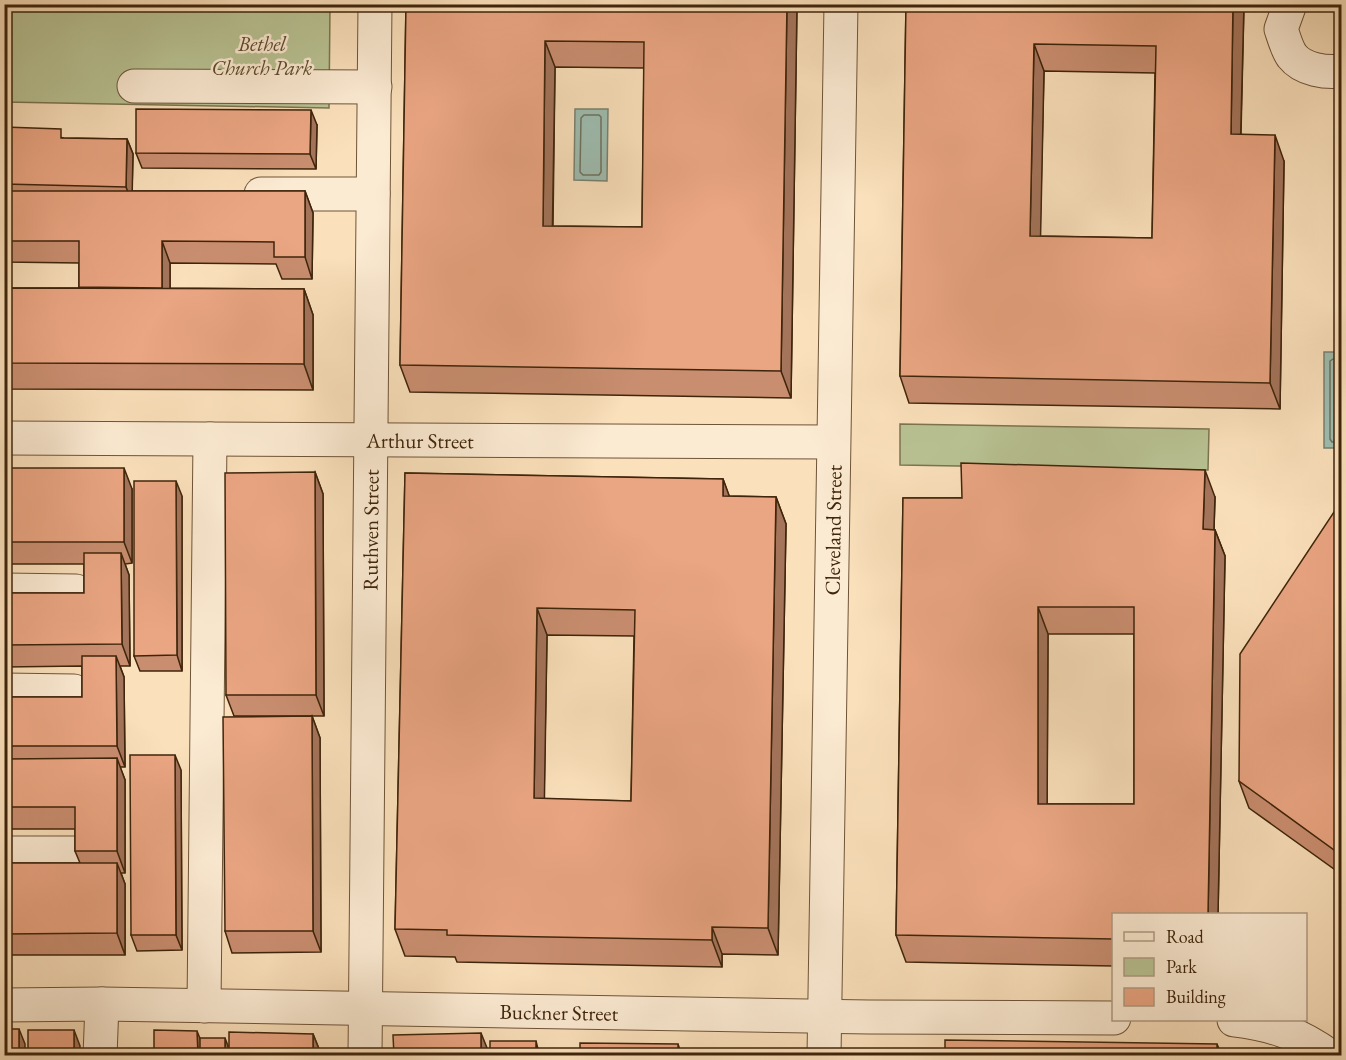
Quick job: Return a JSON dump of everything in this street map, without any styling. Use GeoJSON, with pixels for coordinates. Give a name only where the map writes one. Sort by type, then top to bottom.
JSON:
{"type":"FeatureCollection","features":[{"type":"Feature","properties":{"kind":"street","name":"Ruthven Street"},"geometry":{"type":"LineString","coordinates":[[365,1056],[375,4]]}},
{"type":"Feature","properties":{"kind":"street","name":"Cleveland Street"},"geometry":{"type":"LineString","coordinates":[[824,1056],[841,4]]}},
{"type":"Feature","properties":{"kind":"street"},"geometry":{"type":"LineString","coordinates":[[1290,4],[1281,29],[1293,57],[1310,69],[1341,71]]}},
{"type":"Feature","properties":{"kind":"street"},"geometry":{"type":"LineString","coordinates":[[135,86],[375,87]]}},
{"type":"Feature","properties":{"kind":"street"},"geometry":{"type":"LineString","coordinates":[[236,194],[374,194]]}},
{"type":"Feature","properties":{"kind":"street","name":"Arthur Street"},"geometry":{"type":"LineString","coordinates":[[4,438],[833,442]]}},
{"type":"Feature","properties":{"kind":"street"},"geometry":{"type":"LineString","coordinates":[[204,1006],[210,439]]}},
{"type":"Feature","properties":{"kind":"street"},"geometry":{"type":"LineString","coordinates":[[4,590],[76,591]]}},
{"type":"Feature","properties":{"kind":"street"},"geometry":{"type":"LineString","coordinates":[[4,690],[74,691]]}},
{"type":"Feature","properties":{"kind":"street"},"geometry":{"type":"LineString","coordinates":[[4,852],[74,853]]}},
{"type":"Feature","properties":{"kind":"street"},"geometry":{"type":"LineString","coordinates":[[100,1056],[102,1004]]}},
{"type":"Feature","properties":{"kind":"street","name":"Buckner Street"},"geometry":{"type":"LineString","coordinates":[[4,1005],[102,1004],[825,1016],[1112,1018]]}},
{"type":"Feature","properties":{"kind":"street"},"geometry":{"type":"LineString","coordinates":[[1241,1021],[1269,1025],[1306,1040],[1330,1056]]}},
{"type":"Feature","properties":{"kind":"green space","name":"Bethel Church Park"},"geometry":{"type":"Polygon","coordinates":[[[5,5],[330,5],[329,108],[5,102],[5,5]]]}},
{"type":"Feature","properties":{"kind":"green space"},"geometry":{"type":"Polygon","coordinates":[[[900,424],[1209,429],[1208,470],[900,465],[900,424]]]}},
{"type":"Feature","properties":{"kind":"water"},"geometry":{"type":"Polygon","coordinates":[[[575,109],[608,109],[607,181],[574,180],[575,109]]]}},
{"type":"Feature","properties":{"kind":"water"},"geometry":{"type":"Polygon","coordinates":[[[1324,352],[1341,352],[1341,448],[1324,448],[1324,352]]]}},
{"type":"Feature","properties":{"kind":"building"},"geometry":{"type":"Polygon","coordinates":[[[406,4],[787,4],[781,371],[400,365],[406,4]],[[545,41],[543,226],[642,227],[644,42],[545,41]]]}},
{"type":"Feature","properties":{"kind":"building"},"geometry":{"type":"Polygon","coordinates":[[[906,4],[1233,4],[1231,134],[1275,135],[1270,383],[900,376],[906,4]],[[1034,44],[1030,236],[1152,238],[1156,46],[1034,44]]]}},
{"type":"Feature","properties":{"kind":"building"},"geometry":{"type":"Polygon","coordinates":[[[136,109],[311,110],[310,154],[136,153],[136,109]]]}},
{"type":"Feature","properties":{"kind":"building"},"geometry":{"type":"Polygon","coordinates":[[[4,127],[61,129],[61,138],[127,139],[126,187],[4,184],[4,127]]]}},
{"type":"Feature","properties":{"kind":"building"},"geometry":{"type":"Polygon","coordinates":[[[4,191],[305,191],[305,257],[274,257],[274,242],[162,241],[162,288],[79,287],[79,241],[4,241],[4,191]]]}},
{"type":"Feature","properties":{"kind":"building"},"geometry":{"type":"Polygon","coordinates":[[[4,288],[304,289],[304,364],[4,363],[4,288]]]}},
{"type":"Feature","properties":{"kind":"building"},"geometry":{"type":"Polygon","coordinates":[[[961,463],[1205,470],[1203,529],[1215,530],[1208,913],[1112,913],[1112,939],[896,935],[903,498],[962,498],[961,463]],[[1038,607],[1038,804],[1134,804],[1134,607],[1038,607]]]}},
{"type":"Feature","properties":{"kind":"building"},"geometry":{"type":"Polygon","coordinates":[[[4,468],[124,468],[124,542],[4,542],[4,468]]]}},
{"type":"Feature","properties":{"kind":"building"},"geometry":{"type":"Polygon","coordinates":[[[315,472],[316,695],[226,695],[225,473],[315,472]]]}},
{"type":"Feature","properties":{"kind":"building"},"geometry":{"type":"Polygon","coordinates":[[[405,473],[723,479],[723,496],[776,497],[768,928],[712,927],[712,940],[447,935],[447,930],[395,929],[405,473]],[[537,608],[534,798],[631,801],[635,610],[537,608]]]}},
{"type":"Feature","properties":{"kind":"building"},"geometry":{"type":"Polygon","coordinates":[[[134,481],[176,481],[177,655],[134,656],[134,481]]]}},
{"type":"Feature","properties":{"kind":"building"},"geometry":{"type":"Polygon","coordinates":[[[1338,506],[1341,509],[1341,855],[1239,781],[1240,654],[1338,506]]]}},
{"type":"Feature","properties":{"kind":"building"},"geometry":{"type":"Polygon","coordinates":[[[84,553],[121,553],[122,644],[4,645],[4,593],[84,593],[84,553]]]}},
{"type":"Feature","properties":{"kind":"building"},"geometry":{"type":"Polygon","coordinates":[[[82,656],[116,656],[117,746],[4,746],[4,697],[82,697],[82,656]]]}},
{"type":"Feature","properties":{"kind":"building"},"geometry":{"type":"Polygon","coordinates":[[[312,716],[313,931],[225,931],[223,717],[312,716]]]}},
{"type":"Feature","properties":{"kind":"building"},"geometry":{"type":"Polygon","coordinates":[[[130,755],[175,755],[176,935],[131,935],[130,755]]]}},
{"type":"Feature","properties":{"kind":"building"},"geometry":{"type":"Polygon","coordinates":[[[117,758],[117,851],[75,851],[75,807],[4,807],[4,759],[117,758]]]}},
{"type":"Feature","properties":{"kind":"building"},"geometry":{"type":"Polygon","coordinates":[[[4,863],[117,863],[117,933],[4,934],[4,863]]]}},
{"type":"Feature","properties":{"kind":"building"},"geometry":{"type":"Polygon","coordinates":[[[4,1029],[19,1029],[19,1056],[4,1056],[4,1029]]]}},
{"type":"Feature","properties":{"kind":"building"},"geometry":{"type":"Polygon","coordinates":[[[28,1030],[74,1030],[74,1056],[28,1056],[28,1030]]]}},
{"type":"Feature","properties":{"kind":"building"},"geometry":{"type":"Polygon","coordinates":[[[154,1030],[197,1031],[198,1056],[154,1056],[154,1030]]]}},
{"type":"Feature","properties":{"kind":"building"},"geometry":{"type":"Polygon","coordinates":[[[229,1032],[313,1034],[313,1056],[233,1056],[233,1049],[229,1049],[229,1032]]]}},
{"type":"Feature","properties":{"kind":"building"},"geometry":{"type":"Polygon","coordinates":[[[481,1033],[481,1056],[394,1056],[393,1035],[481,1033]]]}},
{"type":"Feature","properties":{"kind":"building"},"geometry":{"type":"Polygon","coordinates":[[[200,1038],[225,1038],[225,1056],[200,1056],[200,1038]]]}},
{"type":"Feature","properties":{"kind":"building"},"geometry":{"type":"Polygon","coordinates":[[[945,1040],[1217,1044],[1217,1056],[945,1056],[945,1040]]]}},
{"type":"Feature","properties":{"kind":"building"},"geometry":{"type":"Polygon","coordinates":[[[490,1041],[536,1041],[536,1056],[490,1056],[490,1041]]]}},
{"type":"Feature","properties":{"kind":"building"},"geometry":{"type":"Polygon","coordinates":[[[580,1043],[678,1044],[678,1056],[580,1056],[580,1043]]]}}]}
